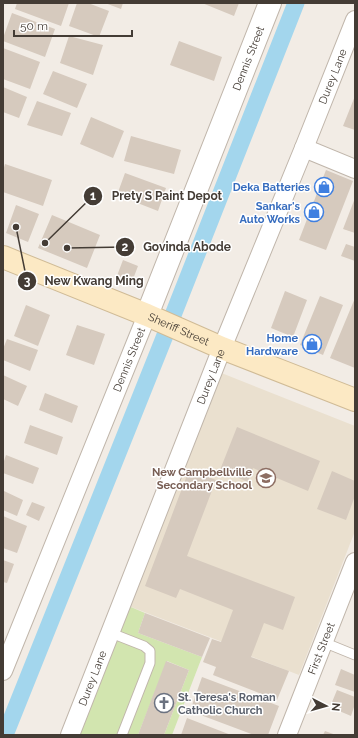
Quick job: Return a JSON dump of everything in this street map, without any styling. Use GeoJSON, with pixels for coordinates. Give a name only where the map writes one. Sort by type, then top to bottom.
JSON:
{"type":"FeatureCollection","features":[{"type":"Feature","properties":{"kind":"main road","name":"Sheriff Street"},"geometry":{"type":"LineString","coordinates":[[3,256],[222,348],[355,400]]}},
{"type":"Feature","properties":{"kind":"street","name":"Dennis Street"},"geometry":{"type":"LineString","coordinates":[[3,671],[147,316],[270,3]]}},
{"type":"Feature","properties":{"kind":"street","name":"Durey Lane"},"geometry":{"type":"LineString","coordinates":[[70,735],[222,348],[355,20]]}},
{"type":"Feature","properties":{"kind":"street"},"geometry":{"type":"LineString","coordinates":[[304,148],[355,169]]}},
{"type":"Feature","properties":{"kind":"street","name":"First Street"},"geometry":{"type":"LineString","coordinates":[[287,735],[355,562]]}},
{"type":"Feature","properties":{"kind":"lane"},"geometry":{"type":"LineString","coordinates":[[110,633],[144,646],[150,651],[150,662],[122,735]]}},
{"type":"Feature","properties":{"kind":"lane"},"geometry":{"type":"LineString","coordinates":[[323,642],[355,655]]}},
{"type":"Feature","properties":{"kind":"shaded area","name":"New Campbellville Secondary School"},"geometry":{"type":"Polygon","coordinates":[[[219,372],[355,426],[355,531],[299,675],[232,649],[233,646],[126,605],[219,372]]]}},
{"type":"Feature","properties":{"kind":"green space"},"geometry":{"type":"Polygon","coordinates":[[[126,605],[145,613],[138,633],[202,657],[172,735],[164,735],[189,670],[167,661],[138,735],[75,735],[126,605]]]}},
{"type":"Feature","properties":{"kind":"building"},"geometry":{"type":"Polygon","coordinates":[[[17,3],[69,3],[61,26],[15,9],[17,3]]]}},
{"type":"Feature","properties":{"kind":"building"},"geometry":{"type":"Polygon","coordinates":[[[77,3],[88,3],[109,11],[99,37],[69,26],[77,3]]]}},
{"type":"Feature","properties":{"kind":"building"},"geometry":{"type":"Polygon","coordinates":[[[105,3],[123,3],[121,9],[105,3]]]}},
{"type":"Feature","properties":{"kind":"building"},"geometry":{"type":"Polygon","coordinates":[[[202,3],[239,3],[234,16],[202,3]]]}},
{"type":"Feature","properties":{"kind":"building"},"geometry":{"type":"Polygon","coordinates":[[[12,13],[55,29],[45,57],[3,41],[12,13]]]}},
{"type":"Feature","properties":{"kind":"building"},"geometry":{"type":"Polygon","coordinates":[[[69,36],[103,45],[93,75],[60,63],[69,36]]]}},
{"type":"Feature","properties":{"kind":"building"},"geometry":{"type":"Polygon","coordinates":[[[179,41],[222,57],[214,81],[170,65],[179,41]]]}},
{"type":"Feature","properties":{"kind":"building"},"geometry":{"type":"Polygon","coordinates":[[[3,48],[40,62],[30,89],[3,79],[3,48]]]}},
{"type":"Feature","properties":{"kind":"building"},"geometry":{"type":"Polygon","coordinates":[[[53,71],[87,84],[77,108],[43,94],[53,71]]]}},
{"type":"Feature","properties":{"kind":"building"},"geometry":{"type":"Polygon","coordinates":[[[3,87],[27,97],[19,118],[3,112],[3,87]]]}},
{"type":"Feature","properties":{"kind":"building"},"geometry":{"type":"Polygon","coordinates":[[[355,96],[355,130],[343,126],[355,96]]]}},
{"type":"Feature","properties":{"kind":"building"},"geometry":{"type":"Polygon","coordinates":[[[37,101],[71,113],[62,136],[27,125],[37,101]]]}},
{"type":"Feature","properties":{"kind":"building"},"geometry":{"type":"Polygon","coordinates":[[[91,117],[124,131],[113,158],[80,144],[91,117]]]}},
{"type":"Feature","properties":{"kind":"building"},"geometry":{"type":"Polygon","coordinates":[[[131,136],[181,150],[174,174],[124,161],[131,136]]]}},
{"type":"Feature","properties":{"kind":"building"},"geometry":{"type":"Polygon","coordinates":[[[5,164],[52,180],[43,206],[3,192],[3,171],[5,164]]]}},
{"type":"Feature","properties":{"kind":"building"},"geometry":{"type":"Polygon","coordinates":[[[326,170],[353,181],[326,250],[299,240],[326,170]]]}},
{"type":"Feature","properties":{"kind":"building"},"geometry":{"type":"Polygon","coordinates":[[[125,173],[166,188],[158,211],[117,195],[125,173]]]}},
{"type":"Feature","properties":{"kind":"building"},"geometry":{"type":"Polygon","coordinates":[[[355,198],[355,233],[343,229],[355,198]]]}},
{"type":"Feature","properties":{"kind":"building"},"geometry":{"type":"Polygon","coordinates":[[[16,205],[39,214],[28,242],[6,233],[16,205]]]}},
{"type":"Feature","properties":{"kind":"building"},"geometry":{"type":"Polygon","coordinates":[[[52,215],[100,235],[87,268],[38,248],[52,215]]]}},
{"type":"Feature","properties":{"kind":"building"},"geometry":{"type":"Polygon","coordinates":[[[346,244],[355,247],[355,261],[341,256],[346,244]]]}},
{"type":"Feature","properties":{"kind":"building"},"geometry":{"type":"Polygon","coordinates":[[[123,260],[138,266],[130,287],[115,281],[123,260]]]}},
{"type":"Feature","properties":{"kind":"building"},"geometry":{"type":"Polygon","coordinates":[[[285,291],[307,300],[293,337],[271,328],[285,291]]]}},
{"type":"Feature","properties":{"kind":"building"},"geometry":{"type":"Polygon","coordinates":[[[320,296],[343,305],[323,355],[300,345],[320,296]]]}},
{"type":"Feature","properties":{"kind":"building"},"geometry":{"type":"Polygon","coordinates":[[[355,298],[355,368],[330,358],[355,298]]]}},
{"type":"Feature","properties":{"kind":"building"},"geometry":{"type":"Polygon","coordinates":[[[26,305],[50,315],[38,346],[14,336],[26,305]]]}},
{"type":"Feature","properties":{"kind":"building"},"geometry":{"type":"Polygon","coordinates":[[[77,325],[105,334],[94,365],[66,355],[77,325]]]}},
{"type":"Feature","properties":{"kind":"building"},"geometry":{"type":"Polygon","coordinates":[[[7,339],[38,350],[30,371],[3,360],[3,349],[7,339]]]}},
{"type":"Feature","properties":{"kind":"building"},"geometry":{"type":"Polygon","coordinates":[[[3,375],[27,386],[18,406],[3,399],[3,375]]]}},
{"type":"Feature","properties":{"kind":"building"},"geometry":{"type":"Polygon","coordinates":[[[45,393],[78,406],[72,423],[39,410],[45,393]]]}},
{"type":"Feature","properties":{"kind":"building"},"geometry":{"type":"Polygon","coordinates":[[[30,425],[63,437],[57,455],[24,443],[30,425]]]}},
{"type":"Feature","properties":{"kind":"building"},"geometry":{"type":"Polygon","coordinates":[[[237,427],[320,461],[308,491],[253,468],[248,482],[220,470],[237,427]]]}},
{"type":"Feature","properties":{"kind":"building"},"geometry":{"type":"Polygon","coordinates":[[[6,455],[39,468],[33,484],[3,473],[3,464],[6,455]]]}},
{"type":"Feature","properties":{"kind":"building"},"geometry":{"type":"Polygon","coordinates":[[[189,470],[216,480],[187,556],[295,597],[283,630],[264,623],[251,657],[289,671],[277,700],[213,675],[216,667],[203,662],[212,639],[221,642],[233,610],[180,589],[176,598],[145,586],[189,470]]]}},
{"type":"Feature","properties":{"kind":"building"},"geometry":{"type":"Polygon","coordinates":[[[332,471],[355,481],[355,496],[346,520],[317,509],[332,471]]]}},
{"type":"Feature","properties":{"kind":"building"},"geometry":{"type":"Polygon","coordinates":[[[4,491],[23,500],[17,516],[3,510],[4,491]]]}},
{"type":"Feature","properties":{"kind":"building"},"geometry":{"type":"Polygon","coordinates":[[[32,502],[45,507],[39,521],[26,515],[32,502]]]}},
{"type":"Feature","properties":{"kind":"building"},"geometry":{"type":"Polygon","coordinates":[[[3,516],[27,526],[17,553],[3,548],[3,516]]]}},
{"type":"Feature","properties":{"kind":"building"},"geometry":{"type":"Polygon","coordinates":[[[3,560],[14,564],[7,583],[3,582],[3,560]]]}},
{"type":"Feature","properties":{"kind":"building"},"geometry":{"type":"Polygon","coordinates":[[[145,613],[210,638],[202,657],[138,633],[145,613]]]}},
{"type":"Feature","properties":{"kind":"building","name":"St. Teresa's Roman Catholic Church"},"geometry":{"type":"Polygon","coordinates":[[[166,661],[189,670],[164,735],[138,735],[166,661]]]}},
{"type":"Feature","properties":{"kind":"building"},"geometry":{"type":"Polygon","coordinates":[[[341,669],[355,675],[355,692],[335,685],[341,669]]]}},
{"type":"Feature","properties":{"kind":"building"},"geometry":{"type":"Polygon","coordinates":[[[202,677],[279,706],[268,735],[254,735],[190,711],[202,677]]]}},
{"type":"Feature","properties":{"kind":"building"},"geometry":{"type":"Polygon","coordinates":[[[337,690],[355,697],[355,704],[351,716],[330,707],[337,690]]]}},
{"type":"Feature","properties":{"kind":"building"},"geometry":{"type":"Polygon","coordinates":[[[187,718],[231,735],[181,735],[187,718]]]}},
{"type":"Feature","properties":{"kind":"building"},"geometry":{"type":"Polygon","coordinates":[[[325,731],[336,735],[323,735],[325,731]]]}},
{"type":"Feature","properties":{"kind":"waterway"},"geometry":{"type":"LineString","coordinates":[[5,735],[296,3]]}},
{"type":"Feature","properties":{"kind":"place","name":"Deka Batteries"},"geometry":{"type":"Point","coordinates":[324,187]}},
{"type":"Feature","properties":{"kind":"place","name":"Sankar's Auto Works"},"geometry":{"type":"Point","coordinates":[314,212]}},
{"type":"Feature","properties":{"kind":"place","name":"New Kwang Ming"},"geometry":{"type":"Point","coordinates":[16,227]}},
{"type":"Feature","properties":{"kind":"place","name":"Prety S Paint Depot"},"geometry":{"type":"Point","coordinates":[45,243]}},
{"type":"Feature","properties":{"kind":"place","name":"Govinda Abode"},"geometry":{"type":"Point","coordinates":[67,248]}},
{"type":"Feature","properties":{"kind":"place","name":"Home Hardware"},"geometry":{"type":"Point","coordinates":[312,344]}},
{"type":"Feature","properties":{"kind":"place","name":"New Campbellville Secondary School"},"geometry":{"type":"Point","coordinates":[266,478]}},
{"type":"Feature","properties":{"kind":"place","name":"St. Teresa's Roman Catholic Church"},"geometry":{"type":"Point","coordinates":[164,703]}}]}
